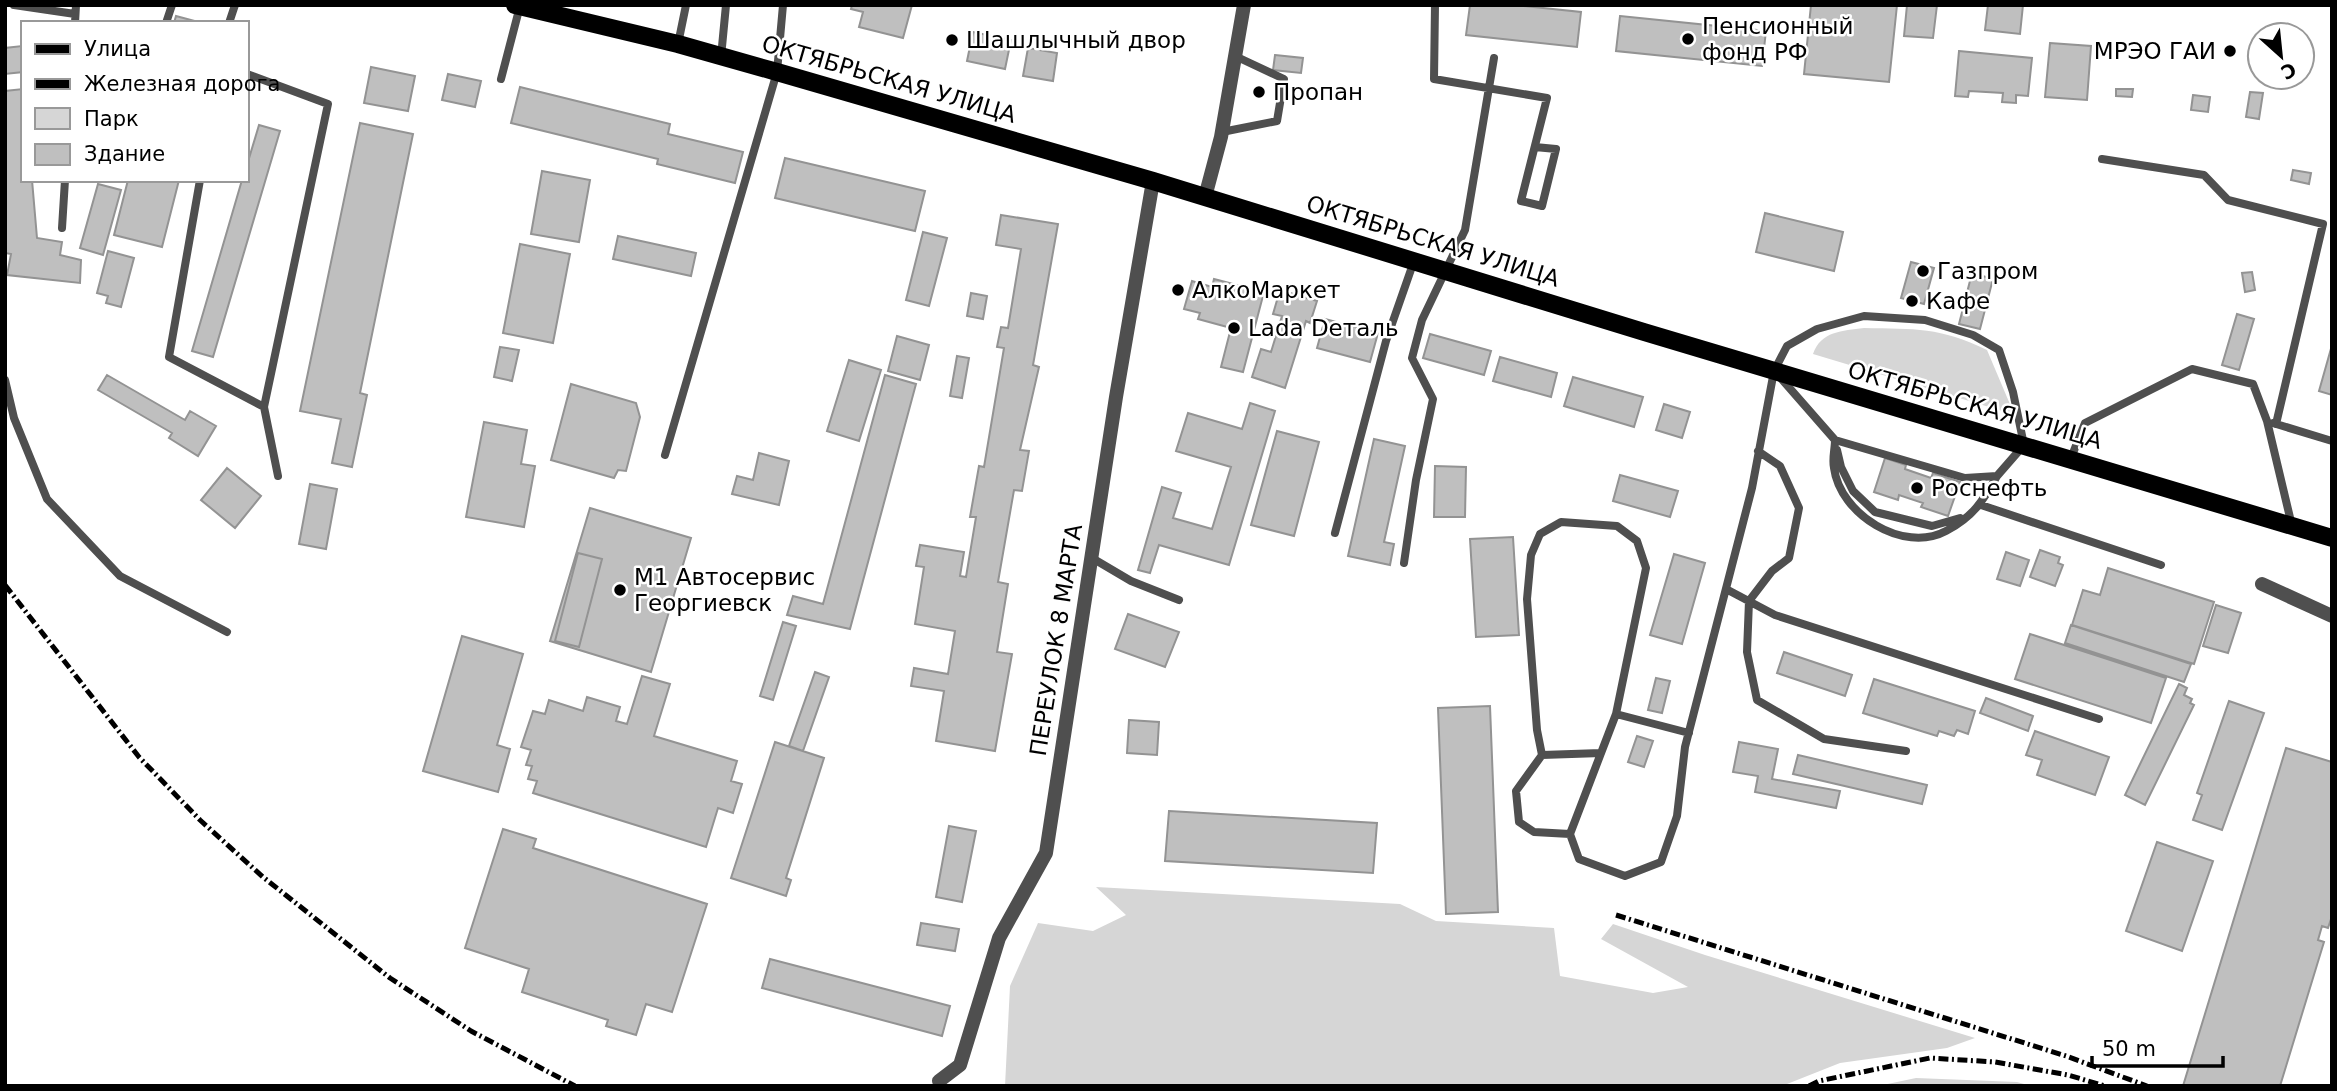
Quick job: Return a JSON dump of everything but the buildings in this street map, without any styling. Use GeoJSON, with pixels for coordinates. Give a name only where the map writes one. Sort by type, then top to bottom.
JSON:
{"type":"FeatureCollection","features":[{"type":"Feature","properties":{"kind":"main road","name":"ОКТЯБРЬСКАЯ УЛИЦА"},"geometry":{"type":"LineString","coordinates":[[518,6],[677,44],[1153,181],[2332,538]]}},
{"type":"Feature","properties":{"kind":"street"},"geometry":{"type":"LineString","coordinates":[[1205,197],[1222,132],[1244,5]]}},
{"type":"Feature","properties":{"kind":"street","name":"ПЕРЕУЛОК 8 МАРТА"},"geometry":{"type":"LineString","coordinates":[[939,1081],[960,1065],[999,938],[1046,853],[1116,397],[1153,181]]}},
{"type":"Feature","properties":{"kind":"street"},"geometry":{"type":"LineString","coordinates":[[2262,584],[2332,616]]}},
{"type":"Feature","properties":{"kind":"lane"},"geometry":{"type":"LineString","coordinates":[[14,5],[75,14]]}},
{"type":"Feature","properties":{"kind":"lane"},"geometry":{"type":"LineString","coordinates":[[677,44],[686,5]]}},
{"type":"Feature","properties":{"kind":"lane"},"geometry":{"type":"LineString","coordinates":[[721,57],[726,5]]}},
{"type":"Feature","properties":{"kind":"lane"},"geometry":{"type":"LineString","coordinates":[[665,455],[777,72],[783,5]]}},
{"type":"Feature","properties":{"kind":"lane"},"geometry":{"type":"LineString","coordinates":[[1436,5],[1434,79],[1547,98],[1521,201],[1542,206],[1556,149],[1535,147]]}},
{"type":"Feature","properties":{"kind":"lane"},"geometry":{"type":"LineString","coordinates":[[501,79],[518,6]]}},
{"type":"Feature","properties":{"kind":"lane"},"geometry":{"type":"LineString","coordinates":[[1222,132],[1277,121],[1284,79],[1235,56]]}},
{"type":"Feature","properties":{"kind":"lane"},"geometry":{"type":"LineString","coordinates":[[1404,563],[1416,480],[1433,399],[1412,358],[1422,320],[1465,230],[1493,58]]}},
{"type":"Feature","properties":{"kind":"lane"},"geometry":{"type":"LineString","coordinates":[[248,74],[328,104],[264,407],[278,476]]}},
{"type":"Feature","properties":{"kind":"lane"},"geometry":{"type":"LineString","coordinates":[[2102,159],[2204,175],[2228,200],[2323,223],[2272,423]]}},
{"type":"Feature","properties":{"kind":"lane"},"geometry":{"type":"LineString","coordinates":[[62,228],[65,182]]}},
{"type":"Feature","properties":{"kind":"lane"},"geometry":{"type":"LineString","coordinates":[[200,182],[169,357],[264,407]]}},
{"type":"Feature","properties":{"kind":"lane"},"geometry":{"type":"LineString","coordinates":[[1335,533],[1386,341],[1414,261]]}},
{"type":"Feature","properties":{"kind":"lane"},"geometry":{"type":"LineString","coordinates":[[1570,834],[1534,832],[1519,822],[1516,791],[1542,755],[1537,730],[1527,599],[1531,555],[1540,534],[1561,522],[1617,526],[1637,541],[1646,568],[1616,714],[1570,834],[1579,859],[1625,876],[1661,862],[1677,816],[1685,747],[1752,488],[1774,371],[1787,346],[1817,329],[1864,316],[1925,320],[1973,335],[1999,350],[2013,392],[2024,445],[1997,476],[1981,505],[1970,516],[1944,533],[1915,537],[1887,532],[1862,517],[1843,495],[1833,468],[1835,440]]}},
{"type":"Feature","properties":{"kind":"lane"},"geometry":{"type":"LineString","coordinates":[[2071,458],[2085,423],[2192,369],[2253,384],[2272,423],[2292,526]]}},
{"type":"Feature","properties":{"kind":"lane"},"geometry":{"type":"LineString","coordinates":[[1774,371],[1835,440],[1841,467],[1853,491],[1875,512],[1932,526],[1970,516]]}},
{"type":"Feature","properties":{"kind":"lane"},"geometry":{"type":"LineString","coordinates":[[5,380],[13,418],[47,499],[120,576],[227,632]]}},
{"type":"Feature","properties":{"kind":"lane"},"geometry":{"type":"LineString","coordinates":[[2272,423],[2332,441]]}},
{"type":"Feature","properties":{"kind":"lane"},"geometry":{"type":"LineString","coordinates":[[1835,440],[1965,478],[1997,476]]}},
{"type":"Feature","properties":{"kind":"lane"},"geometry":{"type":"LineString","coordinates":[[1758,451],[1780,466],[1799,508],[1789,558],[1772,571],[1749,601],[1747,652],[1757,700],[1824,738],[1906,751]]}},
{"type":"Feature","properties":{"kind":"lane"},"geometry":{"type":"LineString","coordinates":[[1981,505],[2161,565]]}},
{"type":"Feature","properties":{"kind":"lane"},"geometry":{"type":"LineString","coordinates":[[1092,558],[1131,581],[1179,600]]}},
{"type":"Feature","properties":{"kind":"lane"},"geometry":{"type":"LineString","coordinates":[[1726,589],[1775,615],[2099,719]]}},
{"type":"Feature","properties":{"kind":"lane"},"geometry":{"type":"LineString","coordinates":[[1616,714],[1689,733]]}},
{"type":"Feature","properties":{"kind":"lane"},"geometry":{"type":"LineString","coordinates":[[1542,755],[1601,753]]}},
{"type":"Feature","properties":{"kind":"green space"},"geometry":{"type":"Polygon","coordinates":[[[1864,328],[1913,329],[1941,333],[1987,350],[2012,409],[2009,413],[1813,354],[1827,336],[1840,331],[1864,328]]]}},
{"type":"Feature","properties":{"kind":"green space"},"geometry":{"type":"Polygon","coordinates":[[[1096,887],[1400,904],[1436,921],[1554,928],[1560,976],[1653,993],[1688,987],[1601,939],[1613,924],[1975,1038],[1947,1048],[1840,1063],[1782,1086],[1005,1086],[1010,986],[1038,923],[1093,931],[1126,915],[1096,887]]]}},
{"type":"Feature","properties":{"kind":"green space"},"geometry":{"type":"Polygon","coordinates":[[[1916,1078],[2017,1082],[2031,1086],[1878,1086],[1916,1078]]]}},
{"type":"Feature","properties":{"kind":"railway"},"geometry":{"type":"LineString","coordinates":[[5,585],[139,757],[200,820],[263,877],[390,978],[471,1031],[575,1086]]}},
{"type":"Feature","properties":{"kind":"railway"},"geometry":{"type":"LineString","coordinates":[[1616,915],[2066,1056],[2147,1086]]}},
{"type":"Feature","properties":{"kind":"railway"},"geometry":{"type":"LineString","coordinates":[[1809,1086],[1819,1081],[1930,1058],[1995,1062],[2068,1075],[2105,1086]]}},
{"type":"Feature","properties":{"kind":"place","name":"Пенсионный фонд РФ"},"geometry":{"type":"Point","coordinates":[1688,39]}},
{"type":"Feature","properties":{"kind":"place","name":"Шашлычный двор"},"geometry":{"type":"Point","coordinates":[952,40]}},
{"type":"Feature","properties":{"kind":"place","name":"МРЭО ГАИ"},"geometry":{"type":"Point","coordinates":[2230,51]}},
{"type":"Feature","properties":{"kind":"place","name":"Пропан"},"geometry":{"type":"Point","coordinates":[1259,92]}},
{"type":"Feature","properties":{"kind":"place","name":"Газпром"},"geometry":{"type":"Point","coordinates":[1923,271]}},
{"type":"Feature","properties":{"kind":"place","name":"АлкоМаркет"},"geometry":{"type":"Point","coordinates":[1178,290]}},
{"type":"Feature","properties":{"kind":"place","name":"Кафе"},"geometry":{"type":"Point","coordinates":[1912,301]}},
{"type":"Feature","properties":{"kind":"place","name":"Lada Dеталь"},"geometry":{"type":"Point","coordinates":[1234,328]}},
{"type":"Feature","properties":{"kind":"place","name":"Роснефть"},"geometry":{"type":"Point","coordinates":[1917,488]}},
{"type":"Feature","properties":{"kind":"place","name":"М1 Автосервис Георгиевск"},"geometry":{"type":"Point","coordinates":[620,590]}}]}
